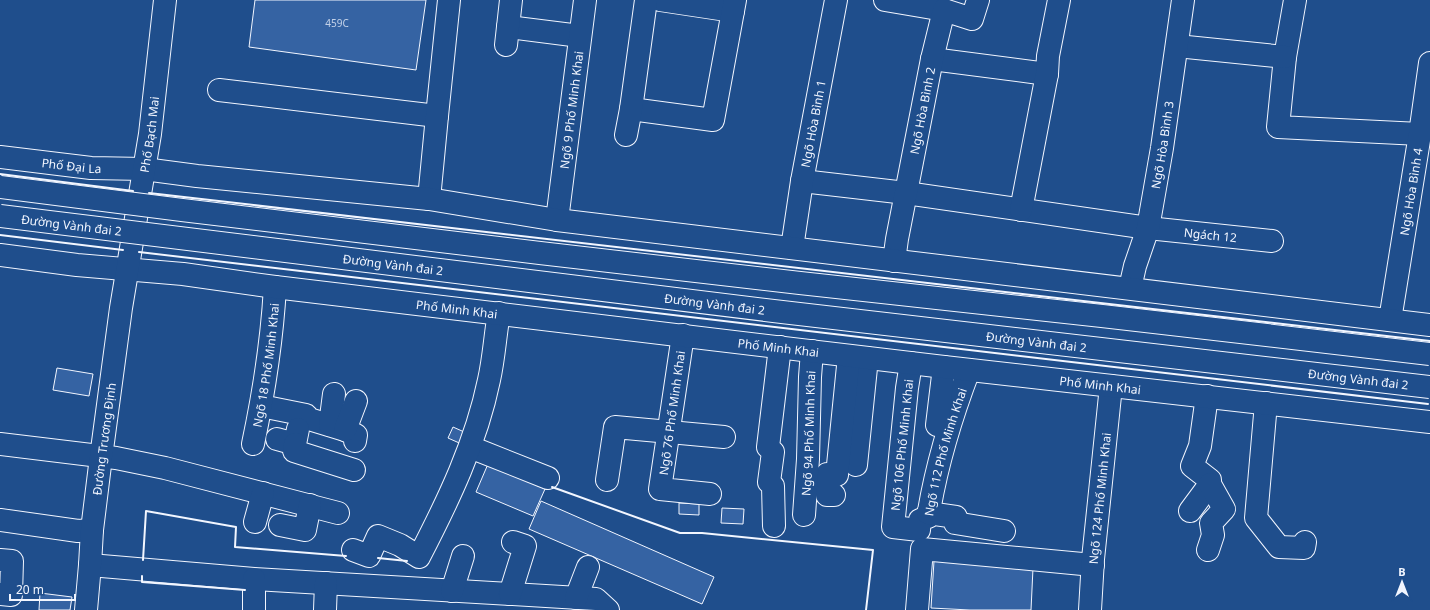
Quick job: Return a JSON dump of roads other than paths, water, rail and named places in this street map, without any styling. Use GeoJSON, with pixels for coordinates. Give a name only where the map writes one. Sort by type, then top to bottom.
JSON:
{"type":"FeatureCollection","features":[{"type":"Feature","properties":{"kind":"main road","name":"Phố Bạch Mai"},"geometry":{"type":"LineString","coordinates":[[128,269],[150,134],[165,0]]}},
{"type":"Feature","properties":{"kind":"main road"},"geometry":{"type":"LineString","coordinates":[[429,199],[449,0]]}},
{"type":"Feature","properties":{"kind":"main road"},"geometry":{"type":"LineString","coordinates":[[510,0],[507,36],[580,36]]}},
{"type":"Feature","properties":{"kind":"main road","name":"Ngõ 9 Phố Minh Khai"},"geometry":{"type":"LineString","coordinates":[[557,220],[585,0]]}},
{"type":"Feature","properties":{"kind":"main road"},"geometry":{"type":"LineString","coordinates":[[626,135],[646,0]]}},
{"type":"Feature","properties":{"kind":"main road"},"geometry":{"type":"LineString","coordinates":[[631,109],[712,120],[734,6],[660,0]]}},
{"type":"Feature","properties":{"kind":"main road","name":"Ngõ Hòa Bình 1"},"geometry":{"type":"LineString","coordinates":[[792,248],[802,182],[836,0]]}},
{"type":"Feature","properties":{"kind":"main road"},"geometry":{"type":"LineString","coordinates":[[885,0],[944,10],[972,19],[978,0]]}},
{"type":"Feature","properties":{"kind":"main road"},"geometry":{"type":"LineString","coordinates":[[1021,210],[1047,74],[1048,56],[1059,0]]}},
{"type":"Feature","properties":{"kind":"main road","name":"Ngõ Hòa Bình 3"},"geometry":{"type":"LineString","coordinates":[[1130,288],[1148,228],[1162,148],[1183,0]]}},
{"type":"Feature","properties":{"kind":"main road"},"geometry":{"type":"LineString","coordinates":[[1296,0],[1285,57],[1278,127],[1420,134]]}},
{"type":"Feature","properties":{"kind":"main road","name":"Ngõ Hòa Bình 2"},"geometry":{"type":"LineString","coordinates":[[894,261],[932,59],[944,10]]}},
{"type":"Feature","properties":{"kind":"main road"},"geometry":{"type":"LineString","coordinates":[[1177,46],[1285,57]]}},
{"type":"Feature","properties":{"kind":"main road"},"geometry":{"type":"LineString","coordinates":[[932,59],[1047,74]]}},
{"type":"Feature","properties":{"kind":"main road","name":"Ngõ Hòa Bình 4"},"geometry":{"type":"LineString","coordinates":[[1390,320],[1430,63]]}},
{"type":"Feature","properties":{"kind":"main road"},"geometry":{"type":"LineString","coordinates":[[219,90],[437,116]]}},
{"type":"Feature","properties":{"kind":"main road","name":"Phố Đại La"},"geometry":{"type":"LineString","coordinates":[[0,157],[91,168],[144,169]]}},
{"type":"Feature","properties":{"kind":"main road"},"geometry":{"type":"LineString","coordinates":[[144,169],[196,176],[429,199],[557,220],[1428,325]]}},
{"type":"Feature","properties":{"kind":"main road","name":"Ngách 12"},"geometry":{"type":"LineString","coordinates":[[802,182],[906,193],[1148,228],[1272,241]]}},
{"type":"Feature","properties":{"kind":"main road"},"geometry":{"type":"LineString","coordinates":[[0,187],[808,284],[1430,354]]}},
{"type":"Feature","properties":{"kind":"main road","name":"Đường Vành đai 2"},"geometry":{"type":"LineString","coordinates":[[0,216],[774,311],[1430,387]]}},
{"type":"Feature","properties":{"kind":"main road"},"geometry":{"type":"LineString","coordinates":[[0,255],[77,266],[128,269]]}},
{"type":"Feature","properties":{"kind":"main road","name":"Phố Minh Khai"},"geometry":{"type":"LineString","coordinates":[[128,269],[183,274],[275,287],[969,370],[1266,403],[1426,418]]}},
{"type":"Feature","properties":{"kind":"main road","name":"Đường Trương Định"},"geometry":{"type":"LineString","coordinates":[[86,610],[92,530],[100,457],[128,269]]}},
{"type":"Feature","properties":{"kind":"main road","name":"Ngõ 18 Phố Minh Khai"},"geometry":{"type":"LineString","coordinates":[[253,444],[265,387],[274,313],[275,287]]}},
{"type":"Feature","properties":{"kind":"main road"},"geometry":{"type":"LineString","coordinates":[[353,550],[369,556],[378,536],[400,545],[419,557],[445,508],[470,447],[489,380],[499,313]]}},
{"type":"Feature","properties":{"kind":"main road","name":"Ngõ 76 Phố Minh Khai"},"geometry":{"type":"LineString","coordinates":[[683,335],[660,489],[710,494]]}},
{"type":"Feature","properties":{"kind":"main road"},"geometry":{"type":"LineString","coordinates":[[774,526],[773,486],[769,482],[773,452],[768,448],[780,347]]}},
{"type":"Feature","properties":{"kind":"main road","name":"Ngõ 94 Phố Minh Khai"},"geometry":{"type":"LineString","coordinates":[[804,515],[812,351]]}},
{"type":"Feature","properties":{"kind":"main road"},"geometry":{"type":"LineString","coordinates":[[856,465],[858,357]]}},
{"type":"Feature","properties":{"kind":"main road"},"geometry":{"type":"LineString","coordinates":[[834,495],[827,495],[827,474],[837,475],[858,357]]}},
{"type":"Feature","properties":{"kind":"main road","name":"Ngõ 106 Phố Minh Khai"},"geometry":{"type":"LineString","coordinates":[[911,363],[907,388],[893,527],[924,521]]}},
{"type":"Feature","properties":{"kind":"main road"},"geometry":{"type":"LineString","coordinates":[[937,425],[944,367]]}},
{"type":"Feature","properties":{"kind":"main road","name":"Ngõ 112 Phố Minh Khai"},"geometry":{"type":"LineString","coordinates":[[924,521],[960,394],[969,370]]}},
{"type":"Feature","properties":{"kind":"main road","name":"Ngõ 124 Phố Minh Khai"},"geometry":{"type":"LineString","coordinates":[[1090,610],[1092,565],[1111,386]]}},
{"type":"Feature","properties":{"kind":"main road"},"geometry":{"type":"LineString","coordinates":[[334,394],[343,432]]}},
{"type":"Feature","properties":{"kind":"main road"},"geometry":{"type":"LineString","coordinates":[[1207,396],[1200,446],[1192,466],[1210,480],[1210,484],[1224,509],[1211,523],[1213,535],[1208,550]]}},
{"type":"Feature","properties":{"kind":"main road"},"geometry":{"type":"LineString","coordinates":[[343,432],[356,401]]}},
{"type":"Feature","properties":{"kind":"main road"},"geometry":{"type":"LineString","coordinates":[[1266,403],[1256,518],[1279,547],[1304,548],[1305,542]]}},
{"type":"Feature","properties":{"kind":"main road"},"geometry":{"type":"LineString","coordinates":[[261,406],[306,415],[309,419],[343,432]]}},
{"type":"Feature","properties":{"kind":"main road"},"geometry":{"type":"LineString","coordinates":[[301,414],[286,441],[294,451],[354,470]]}},
{"type":"Feature","properties":{"kind":"main road"},"geometry":{"type":"LineString","coordinates":[[607,480],[616,427],[724,437]]}},
{"type":"Feature","properties":{"kind":"main road"},"geometry":{"type":"LineString","coordinates":[[0,444],[116,458],[165,468],[338,512]]}},
{"type":"Feature","properties":{"kind":"main road"},"geometry":{"type":"LineString","coordinates":[[470,447],[548,478]]}},
{"type":"Feature","properties":{"kind":"main road"},"geometry":{"type":"LineString","coordinates":[[1190,511],[1210,484]]}},
{"type":"Feature","properties":{"kind":"main road"},"geometry":{"type":"LineString","coordinates":[[255,522],[263,493]]}},
{"type":"Feature","properties":{"kind":"main road"},"geometry":{"type":"LineString","coordinates":[[280,525],[305,530],[310,505]]}},
{"type":"Feature","properties":{"kind":"main road"},"geometry":{"type":"LineString","coordinates":[[924,521],[956,517],[955,523],[1004,531]]}},
{"type":"Feature","properties":{"kind":"main road"},"geometry":{"type":"LineString","coordinates":[[0,520],[78,531],[92,530]]}},
{"type":"Feature","properties":{"kind":"main road"},"geometry":{"type":"LineString","coordinates":[[510,594],[524,546],[513,542]]}},
{"type":"Feature","properties":{"kind":"main road"},"geometry":{"type":"LineString","coordinates":[[917,610],[922,549],[1092,565]]}},
{"type":"Feature","properties":{"kind":"main road"},"geometry":{"type":"LineString","coordinates":[[452,591],[463,556]]}},
{"type":"Feature","properties":{"kind":"main road"},"geometry":{"type":"LineString","coordinates":[[0,560],[12,562],[11,595],[0,594]]}},
{"type":"Feature","properties":{"kind":"main road"},"geometry":{"type":"LineString","coordinates":[[90,565],[254,579],[596,599],[608,610]]}},
{"type":"Feature","properties":{"kind":"main road"},"geometry":{"type":"LineString","coordinates":[[576,598],[588,567]]}},
{"type":"Feature","properties":{"kind":"main road"},"geometry":{"type":"LineString","coordinates":[[254,579],[254,610]]}},
{"type":"Feature","properties":{"kind":"main road"},"geometry":{"type":"LineString","coordinates":[[325,610],[326,583]]}}]}
